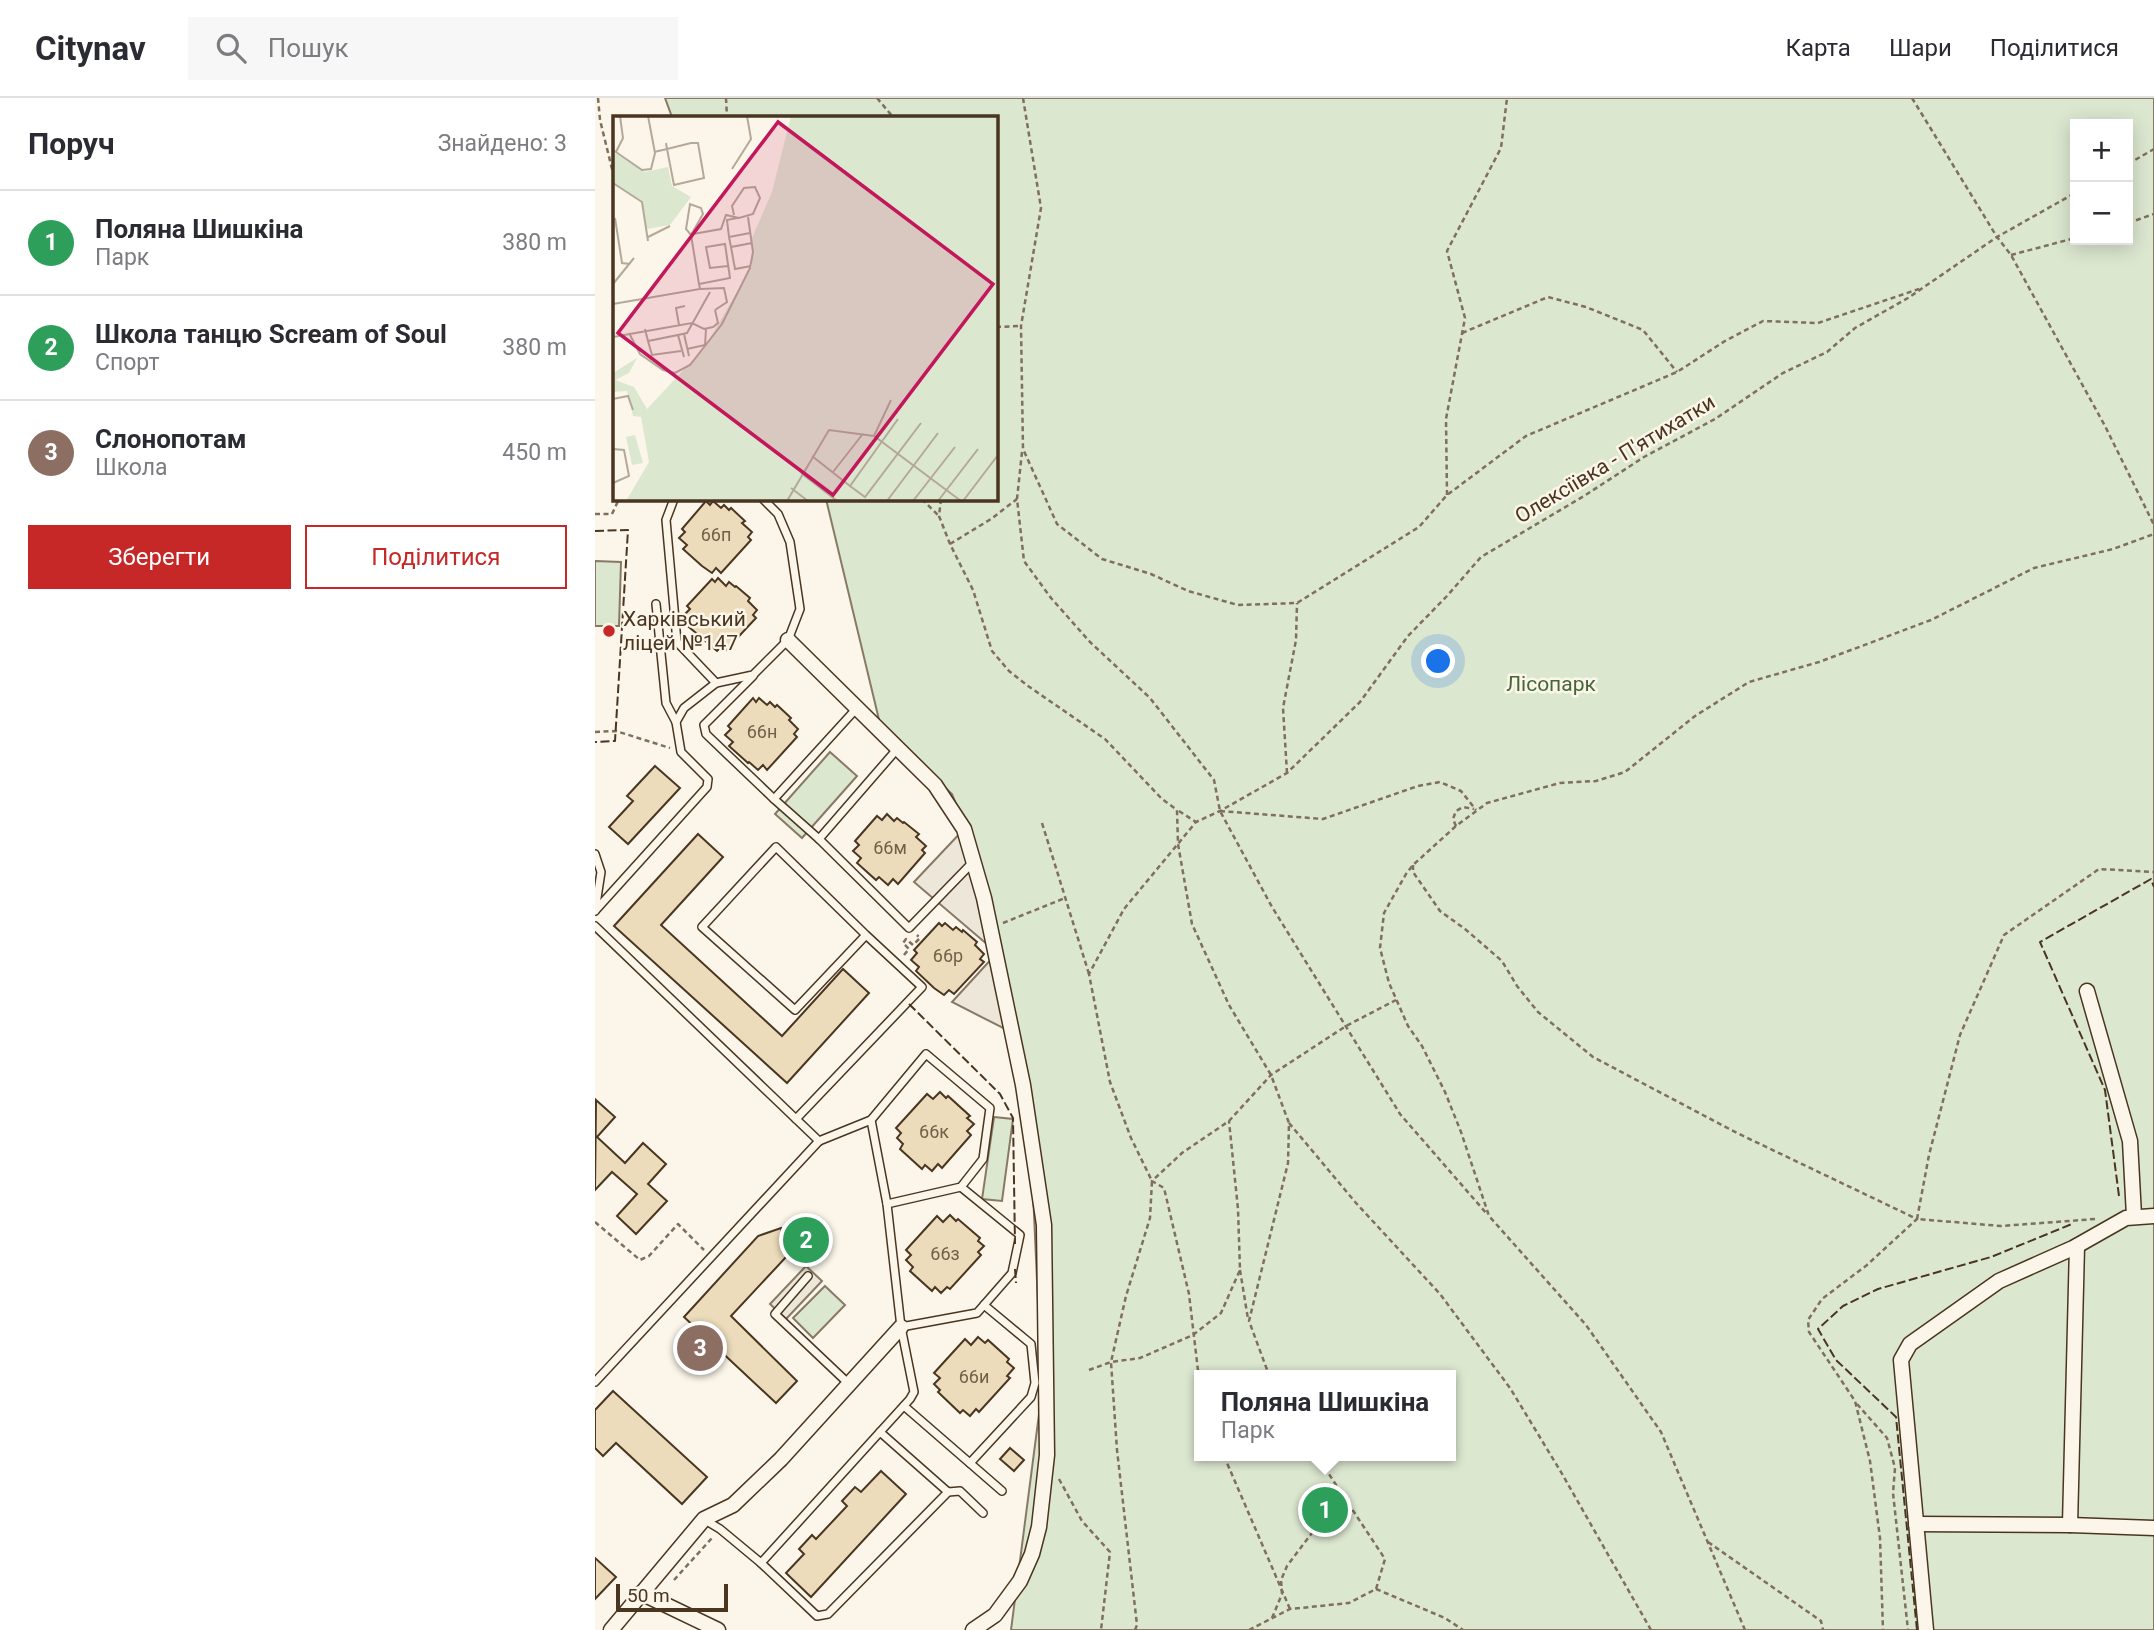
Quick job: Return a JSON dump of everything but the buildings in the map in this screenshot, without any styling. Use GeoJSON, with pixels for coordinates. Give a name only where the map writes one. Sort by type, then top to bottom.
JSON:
{"type":"FeatureCollection","features":[{"type":"Feature","properties":{"kind":"street"},"geometry":{"type":"LineString","coordinates":[[788,640],[935,785],[964,829],[990,926],[1023,1085],[1044,1225],[1047,1455],[1039,1528],[1032,1554],[1020,1581],[995,1615],[973,1630]]}},
{"type":"Feature","properties":{"kind":"street"},"geometry":{"type":"LineString","coordinates":[[2087,991],[2130,1142],[2134,1216]]}},
{"type":"Feature","properties":{"kind":"street"},"geometry":{"type":"LineString","coordinates":[[1926,1630],[1901,1360],[1910,1344],[1999,1281],[2077,1246],[2126,1218],[2154,1216]]}},
{"type":"Feature","properties":{"kind":"street"},"geometry":{"type":"LineString","coordinates":[[2070,1525],[2077,1246]]}},
{"type":"Feature","properties":{"kind":"street"},"geometry":{"type":"LineString","coordinates":[[611,1630],[704,1520],[733,1505],[781,1459],[901,1327]]}},
{"type":"Feature","properties":{"kind":"street"},"geometry":{"type":"LineString","coordinates":[[1916,1524],[2154,1528]]}},
{"type":"Feature","properties":{"kind":"street"},"geometry":{"type":"LineString","coordinates":[[641,1592],[718,1630]]}},
{"type":"Feature","properties":{"kind":"lane"},"geometry":{"type":"LineString","coordinates":[[674,500],[666,520],[677,642],[716,683]]}},
{"type":"Feature","properties":{"kind":"lane"},"geometry":{"type":"LineString","coordinates":[[764,500],[778,514],[790,542],[800,608],[788,640],[704,725],[706,734],[819,839],[909,928],[974,860]]}},
{"type":"Feature","properties":{"kind":"lane"},"geometry":{"type":"LineString","coordinates":[[595,911],[707,788],[708,779],[681,752],[676,722],[666,703],[656,604]]}},
{"type":"Feature","properties":{"kind":"lane"},"geometry":{"type":"LineString","coordinates":[[676,722],[684,708],[716,683],[753,675]]}},
{"type":"Feature","properties":{"kind":"lane"},"geometry":{"type":"LineString","coordinates":[[774,799],[856,709]]}},
{"type":"Feature","properties":{"kind":"lane"},"geometry":{"type":"LineString","coordinates":[[819,839],[898,748]]}},
{"type":"Feature","properties":{"kind":"lane"},"geometry":{"type":"LineString","coordinates":[[796,1119],[922,987],[776,847],[702,927],[795,1010],[866,935]]}},
{"type":"Feature","properties":{"kind":"lane"},"geometry":{"type":"LineString","coordinates":[[595,854],[601,872],[595,911]]}},
{"type":"Feature","properties":{"kind":"lane"},"geometry":{"type":"LineString","coordinates":[[595,926],[819,1141]]}},
{"type":"Feature","properties":{"kind":"lane"},"geometry":{"type":"LineString","coordinates":[[595,1382],[819,1141],[871,1120],[926,1054],[990,1108],[983,1159],[961,1187],[887,1204]]}},
{"type":"Feature","properties":{"kind":"lane"},"geometry":{"type":"LineString","coordinates":[[761,1563],[914,1392],[901,1327],[887,1204],[871,1120]]}},
{"type":"Feature","properties":{"kind":"lane"},"geometry":{"type":"LineString","coordinates":[[901,1327],[977,1313],[1012,1273],[1020,1235],[961,1187]]}},
{"type":"Feature","properties":{"kind":"lane"},"geometry":{"type":"LineString","coordinates":[[808,1276],[775,1314],[849,1384]]}},
{"type":"Feature","properties":{"kind":"lane"},"geometry":{"type":"LineString","coordinates":[[970,1463],[1031,1397],[1035,1383],[1031,1344],[984,1305]]}},
{"type":"Feature","properties":{"kind":"lane"},"geometry":{"type":"LineString","coordinates":[[904,1406],[1002,1491]]}},
{"type":"Feature","properties":{"kind":"lane"},"geometry":{"type":"LineString","coordinates":[[880,1432],[948,1492]]}},
{"type":"Feature","properties":{"kind":"lane"},"geometry":{"type":"LineString","coordinates":[[704,1520],[720,1529],[761,1563],[817,1616],[828,1614],[948,1492],[960,1491],[983,1513]]}},
{"type":"Feature","properties":{"kind":"path"},"geometry":{"type":"LineString","coordinates":[[598,98],[600,120],[613,173]]}},
{"type":"Feature","properties":{"kind":"path"},"geometry":{"type":"LineString","coordinates":[[726,98],[727,116]]}},
{"type":"Feature","properties":{"kind":"path"},"geometry":{"type":"LineString","coordinates":[[877,98],[892,116]]}},
{"type":"Feature","properties":{"kind":"path"},"geometry":{"type":"LineString","coordinates":[[1023,98],[1041,208],[1021,326],[1023,449],[1017,499],[1024,561],[1051,598],[1090,642],[1150,698],[1215,780],[1220,811],[1272,907],[1400,1114],[1586,1325],[1661,1432],[1745,1630]]}},
{"type":"Feature","properties":{"kind":"path"},"geometry":{"type":"LineString","coordinates":[[1447,495],[1446,419],[1465,318],[1447,251],[1501,148],[1507,98]]}},
{"type":"Feature","properties":{"kind":"path"},"geometry":{"type":"LineString","coordinates":[[1912,98],[1997,237],[2011,255],[2105,426],[2154,525]]}},
{"type":"Feature","properties":{"kind":"path"},"geometry":{"type":"LineString","coordinates":[[2133,161],[2154,149]]}},
{"type":"Feature","properties":{"kind":"path","name":"Олексіївка - П'ятихатки"},"geometry":{"type":"LineString","coordinates":[[1196,822],[1287,773],[1360,702],[1408,636],[1481,558],[1644,457],[1715,419],[1783,373],[1826,352],[1855,328],[1922,288],[1997,237],[2070,196]]}},
{"type":"Feature","properties":{"kind":"path"},"geometry":{"type":"LineString","coordinates":[[2133,221],[2154,214]]}},
{"type":"Feature","properties":{"kind":"path"},"geometry":{"type":"LineString","coordinates":[[2011,255],[2070,239]]}},
{"type":"Feature","properties":{"kind":"path"},"geometry":{"type":"LineString","coordinates":[[1023,449],[1057,524],[1103,559],[1151,574],[1188,591],[1238,605],[1297,603],[1419,527],[1447,495],[1526,436],[1677,372],[1725,341],[1763,321],[1818,323],[1922,288]]}},
{"type":"Feature","properties":{"kind":"path"},"geometry":{"type":"LineString","coordinates":[[1462,333],[1548,298],[1587,307],[1643,330],[1677,372]]}},
{"type":"Feature","properties":{"kind":"path"},"geometry":{"type":"LineString","coordinates":[[997,327],[1021,326]]}},
{"type":"Feature","properties":{"kind":"path"},"geometry":{"type":"LineString","coordinates":[[950,544],[991,519],[1017,499]]}},
{"type":"Feature","properties":{"kind":"path"},"geometry":{"type":"LineString","coordinates":[[595,514],[611,514],[618,500]]}},
{"type":"Feature","properties":{"kind":"path"},"geometry":{"type":"LineString","coordinates":[[923,500],[939,516],[974,590],[992,651],[1009,671],[1105,739],[1162,799],[1196,822],[1124,909],[1089,974]]}},
{"type":"Feature","properties":{"kind":"path"},"geometry":{"type":"LineString","coordinates":[[939,516],[941,500]]}},
{"type":"Feature","properties":{"kind":"path"},"geometry":{"type":"LineString","coordinates":[[1489,1216],[1445,1092],[1388,983],[1380,948],[1384,913],[1413,865],[1456,826],[1487,803],[1560,783],[1597,781],[1625,772],[1695,716],[1749,682],[1819,662],[1931,620],[2034,568],[2113,549],[2154,534]]}},
{"type":"Feature","properties":{"kind":"path"},"geometry":{"type":"LineString","coordinates":[[1287,773],[1283,708],[1296,640],[1297,603]]}},
{"type":"Feature","properties":{"kind":"path"},"geometry":{"type":"LineString","coordinates":[[595,732],[616,731],[681,752]]}},
{"type":"Feature","properties":{"kind":"path"},"geometry":{"type":"LineString","coordinates":[[1220,811],[1323,819],[1418,786],[1440,782],[1461,791],[1477,810]]}},
{"type":"Feature","properties":{"kind":"path"},"geometry":{"type":"LineString","coordinates":[[1456,826],[1453,819],[1456,811],[1463,807],[1477,810]]}},
{"type":"Feature","properties":{"kind":"path"},"geometry":{"type":"LineString","coordinates":[[1177,810],[1178,844],[1192,924],[1229,1005],[1271,1075],[1289,1123],[1356,1203],[1440,1294],[1510,1388],[1651,1630]]}},
{"type":"Feature","properties":{"kind":"path"},"geometry":{"type":"LineString","coordinates":[[1042,823],[1089,974],[1110,1082],[1131,1138],[1152,1181],[1150,1218],[1126,1296],[1111,1362],[1117,1450],[1137,1625],[1135,1630]]}},
{"type":"Feature","properties":{"kind":"path"},"geometry":{"type":"LineString","coordinates":[[1413,865],[1413,872],[1440,911],[1502,961],[1517,986],[1538,1012],[1593,1057],[1737,1133],[1917,1219],[2001,1226],[2107,1218]]}},
{"type":"Feature","properties":{"kind":"path"},"geometry":{"type":"LineString","coordinates":[[1908,1630],[1893,1493],[1895,1468],[1887,1438],[1855,1401],[1809,1332],[1808,1320],[1822,1299],[1867,1265],[1917,1219],[1929,1155],[1960,1035],[2004,935],[2099,869],[2154,872]]}},
{"type":"Feature","properties":{"kind":"path"},"geometry":{"type":"LineString","coordinates":[[990,926],[1037,911],[1066,897]]}},
{"type":"Feature","properties":{"kind":"path"},"geometry":{"type":"LineString","coordinates":[[901,958],[909,949],[903,943],[907,939],[913,945]]}},
{"type":"Feature","properties":{"kind":"path"},"geometry":{"type":"LineString","coordinates":[[1152,1181],[1192,1145],[1229,1121],[1271,1075],[1346,1026],[1396,1000]]}},
{"type":"Feature","properties":{"kind":"path"},"geometry":{"type":"LineString","coordinates":[[1229,1121],[1238,1209],[1240,1270],[1249,1321],[1267,1370]]}},
{"type":"Feature","properties":{"kind":"path"},"geometry":{"type":"LineString","coordinates":[[1249,1321],[1288,1163],[1289,1123]]}},
{"type":"Feature","properties":{"kind":"path"},"geometry":{"type":"LineString","coordinates":[[1152,1181],[1164,1188],[1189,1294],[1198,1370]]}},
{"type":"Feature","properties":{"kind":"path"},"geometry":{"type":"LineString","coordinates":[[595,1222],[640,1260],[649,1255],[678,1224],[713,1258]]}},
{"type":"Feature","properties":{"kind":"path"},"geometry":{"type":"LineString","coordinates":[[1090,1370],[1111,1362],[1140,1358],[1193,1335],[1221,1313],[1240,1270]]}},
{"type":"Feature","properties":{"kind":"path"},"geometry":{"type":"LineString","coordinates":[[1855,1401],[1870,1461],[1880,1538],[1883,1630]]}},
{"type":"Feature","properties":{"kind":"path"},"geometry":{"type":"LineString","coordinates":[[1047,1455],[1081,1521],[1110,1552],[1101,1630]]}},
{"type":"Feature","properties":{"kind":"path"},"geometry":{"type":"LineString","coordinates":[[1226,1461],[1290,1609]]}},
{"type":"Feature","properties":{"kind":"path"},"geometry":{"type":"LineString","coordinates":[[1249,1630],[1290,1609],[1349,1603],[1376,1589],[1385,1559],[1321,1461]]}},
{"type":"Feature","properties":{"kind":"path"},"geometry":{"type":"LineString","coordinates":[[1272,1618],[1282,1594],[1281,1580],[1287,1566],[1343,1492]]}},
{"type":"Feature","properties":{"kind":"path"},"geometry":{"type":"LineString","coordinates":[[673,1580],[720,1529]]}},
{"type":"Feature","properties":{"kind":"path"},"geometry":{"type":"LineString","coordinates":[[1707,1541],[1821,1621],[1823,1630]]}},
{"type":"Feature","properties":{"kind":"path"},"geometry":{"type":"LineString","coordinates":[[1376,1589],[1445,1618],[1463,1630]]}},
{"type":"Feature","properties":{"kind":"green space","name":"Лісопарк"},"geometry":{"type":"Polygon","coordinates":[[[665,98],[2154,98],[2154,1630],[1011,1630],[1042,1391],[1030,1126],[977,856],[952,794],[881,728],[826,500],[997,500],[997,116],[672,116],[665,98]]]}},
{"type":"Feature","properties":{"kind":"green space"},"geometry":{"type":"Polygon","coordinates":[[[595,561],[621,562],[619,626],[595,626],[595,561]]]}},
{"type":"Feature","properties":{"kind":"green space"},"geometry":{"type":"Polygon","coordinates":[[[830,752],[857,776],[802,838],[775,814],[830,752]]]}},
{"type":"Feature","properties":{"kind":"green space"},"geometry":{"type":"Polygon","coordinates":[[[994,1117],[1013,1119],[1002,1201],[982,1199],[994,1117]]]}},
{"type":"Feature","properties":{"kind":"green space"},"geometry":{"type":"Polygon","coordinates":[[[825,1286],[845,1305],[813,1338],[793,1318],[825,1286]]]}},
{"type":"Feature","properties":{"kind":"shaded area"},"geometry":{"type":"Polygon","coordinates":[[[964,829],[995,951],[914,882],[964,829]]]}},
{"type":"Feature","properties":{"kind":"shaded area"},"geometry":{"type":"Polygon","coordinates":[[[996,954],[1011,1032],[952,1002],[996,954]]]}},
{"type":"Feature","properties":{"kind":"shaded area"},"geometry":{"type":"Polygon","coordinates":[[[806,1266],[822,1281],[786,1319],[770,1304],[806,1266]]]}},
{"type":"Feature","properties":{"kind":"fence"},"geometry":{"type":"LineString","coordinates":[[595,531],[628,530],[615,741],[595,742]]}},
{"type":"Feature","properties":{"kind":"fence"},"geometry":{"type":"LineString","coordinates":[[2119,1196],[2105,1090],[2040,942],[2151,879],[2154,887]]}},
{"type":"Feature","properties":{"kind":"fence"},"geometry":{"type":"LineString","coordinates":[[909,1004],[1000,1094],[1013,1118],[1015,1244]]}},
{"type":"Feature","properties":{"kind":"fence"},"geometry":{"type":"LineString","coordinates":[[1917,1630],[1896,1417],[1836,1360],[1818,1329],[1843,1306],[1878,1289],[1991,1257],[2072,1224]]}},
{"type":"Feature","properties":{"kind":"fence"},"geometry":{"type":"LineString","coordinates":[[1015,1269],[1016,1283]]}},
{"type":"Feature","properties":{"kind":"place","name":"Харківський ліцей №147"},"geometry":{"type":"Point","coordinates":[609,631]}},
{"type":"Feature","properties":{"kind":"place","name":"Школа танцю Scream of Soul"},"geometry":{"type":"Point","coordinates":[806,1240]}},
{"type":"Feature","properties":{"kind":"place","name":"Слонопотам"},"geometry":{"type":"Point","coordinates":[700,1348]}},
{"type":"Feature","properties":{"kind":"place","name":"Поляна Шишкіна"},"geometry":{"type":"Point","coordinates":[1325,1510]}}]}
